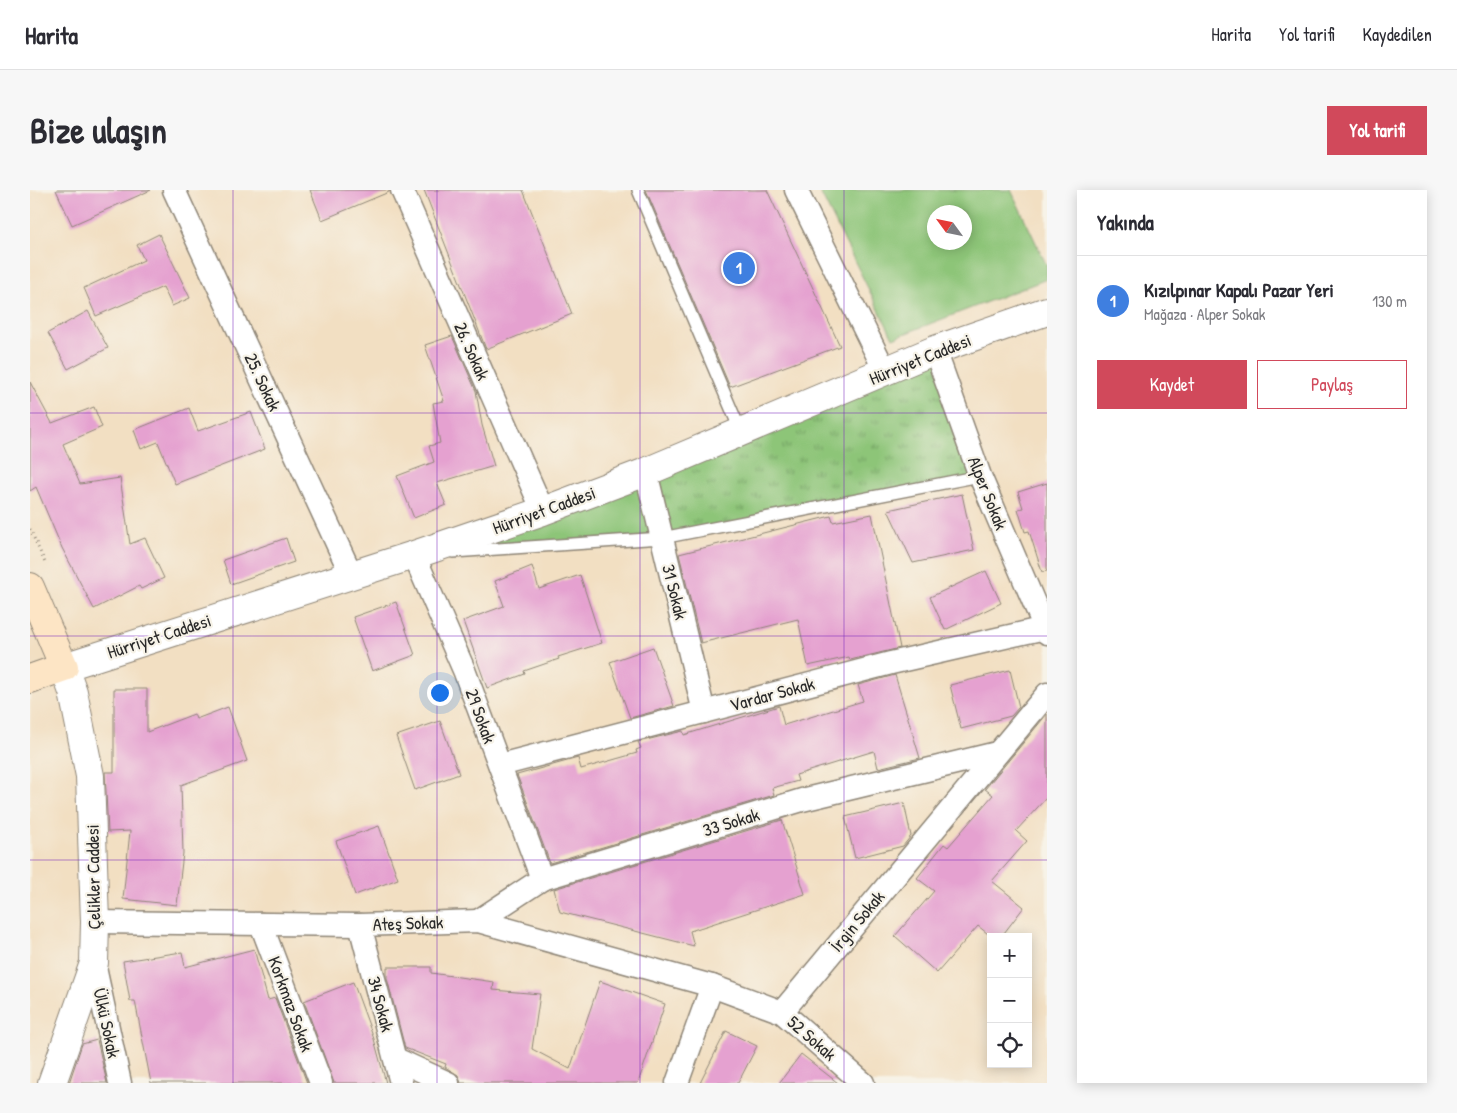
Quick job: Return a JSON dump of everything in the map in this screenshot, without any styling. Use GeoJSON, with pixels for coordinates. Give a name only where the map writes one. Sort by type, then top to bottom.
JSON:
{"type":"FeatureCollection","features":[{"type":"Feature","properties":{"kind":"main road"},"geometry":{"type":"LineString","coordinates":[[30,587],[64,667]]}},
{"type":"Feature","properties":{"kind":"main road","name":"Hürriyet Caddesi"},"geometry":{"type":"LineString","coordinates":[[30,679],[64,667]]}},
{"type":"Feature","properties":{"kind":"street","name":"25. Sokak"},"geometry":{"type":"LineString","coordinates":[[174,190],[351,574]]}},
{"type":"Feature","properties":{"kind":"street","name":"26. Sokak"},"geometry":{"type":"LineString","coordinates":[[402,190],[542,511]]}},
{"type":"Feature","properties":{"kind":"street"},"geometry":{"type":"LineString","coordinates":[[796,190],[886,372]]}},
{"type":"Feature","properties":{"kind":"street","name":"Hürriyet Caddesi"},"geometry":{"type":"LineString","coordinates":[[64,667],[414,555],[542,511],[646,472],[935,350],[1047,311]]}},
{"type":"Feature","properties":{"kind":"street","name":"Alper Sokak"},"geometry":{"type":"LineString","coordinates":[[935,350],[980,476],[1046,630]]}},
{"type":"Feature","properties":{"kind":"street","name":"31 Sokak"},"geometry":{"type":"LineString","coordinates":[[646,472],[704,712]]}},
{"type":"Feature","properties":{"kind":"street","name":"29 Sokak"},"geometry":{"type":"LineString","coordinates":[[414,555],[464,670],[542,879]]}},
{"type":"Feature","properties":{"kind":"street","name":"Vardar Sokak"},"geometry":{"type":"LineString","coordinates":[[500,765],[891,663],[1046,630]]}},
{"type":"Feature","properties":{"kind":"street","name":"Çelikler Caddesi"},"geometry":{"type":"LineString","coordinates":[[52,1083],[94,963],[95,922],[90,776],[74,692],[64,667]]}},
{"type":"Feature","properties":{"kind":"street","name":"İrgin Sokak"},"geometry":{"type":"LineString","coordinates":[[782,1012],[1047,694]]}},
{"type":"Feature","properties":{"kind":"street","name":"33 Sokak"},"geometry":{"type":"LineString","coordinates":[[478,921],[542,879],[802,800],[996,753]]}},
{"type":"Feature","properties":{"kind":"street","name":"Ateş Sokak"},"geometry":{"type":"LineString","coordinates":[[95,922],[360,924],[478,921],[712,986]]}},
{"type":"Feature","properties":{"kind":"street","name":"Korkmaz Sokak"},"geometry":{"type":"LineString","coordinates":[[262,924],[321,1083]]}},
{"type":"Feature","properties":{"kind":"street","name":"34 Sokak"},"geometry":{"type":"LineString","coordinates":[[360,924],[401,1083]]}},
{"type":"Feature","properties":{"kind":"street","name":"Ülkü Sokak"},"geometry":{"type":"LineString","coordinates":[[94,963],[120,1083]]}},
{"type":"Feature","properties":{"kind":"street"},"geometry":{"type":"LineString","coordinates":[[677,1083],[712,986],[782,1012]]}},
{"type":"Feature","properties":{"kind":"street","name":"52 Sokak"},"geometry":{"type":"LineString","coordinates":[[782,1012],[863,1083]]}},
{"type":"Feature","properties":{"kind":"street"},"geometry":{"type":"LineString","coordinates":[[396,1060],[448,1083]]}},
{"type":"Feature","properties":{"kind":"lane"},"geometry":{"type":"LineString","coordinates":[[638,190],[741,432]]}},
{"type":"Feature","properties":{"kind":"lane"},"geometry":{"type":"LineString","coordinates":[[414,555],[662,538],[980,476]]}},
{"type":"Feature","properties":{"kind":"green space"},"geometry":{"type":"Polygon","coordinates":[[[819,190],[1011,190],[1047,266],[1047,279],[893,338],[819,190]]]}},
{"type":"Feature","properties":{"kind":"green space"},"geometry":{"type":"Polygon","coordinates":[[[935,350],[980,476],[662,538],[646,472],[935,350]]]}},
{"type":"Feature","properties":{"kind":"green space"},"geometry":{"type":"Polygon","coordinates":[[[646,472],[662,538],[414,555],[646,472]]]}},
{"type":"Feature","properties":{"kind":"building"},"geometry":{"type":"Polygon","coordinates":[[[56,190],[151,190],[72,225],[56,190]]]}},
{"type":"Feature","properties":{"kind":"building"},"geometry":{"type":"Polygon","coordinates":[[[310,190],[389,190],[389,192],[322,220],[310,190]]]}},
{"type":"Feature","properties":{"kind":"building"},"geometry":{"type":"Polygon","coordinates":[[[424,190],[523,190],[572,314],[486,349],[424,190]]]}},
{"type":"Feature","properties":{"kind":"building"},"geometry":{"type":"Polygon","coordinates":[[[646,190],[767,190],[840,346],[730,387],[646,190]]]}},
{"type":"Feature","properties":{"kind":"building"},"geometry":{"type":"Polygon","coordinates":[[[159,234],[190,298],[172,306],[163,287],[96,316],[84,288],[144,260],[137,245],[159,234]]]}},
{"type":"Feature","properties":{"kind":"building"},"geometry":{"type":"Polygon","coordinates":[[[88,311],[108,348],[68,369],[48,333],[88,311]]]}},
{"type":"Feature","properties":{"kind":"building"},"geometry":{"type":"Polygon","coordinates":[[[452,336],[476,391],[482,425],[494,466],[437,483],[446,505],[414,518],[397,476],[434,462],[429,446],[440,443],[433,403],[444,401],[425,345],[452,336]]]}},
{"type":"Feature","properties":{"kind":"building"},"geometry":{"type":"Polygon","coordinates":[[[30,382],[52,423],[94,407],[102,427],[63,444],[80,484],[120,478],[130,544],[145,538],[164,578],[141,589],[139,586],[94,609],[62,548],[36,487],[30,491],[30,382]]]}},
{"type":"Feature","properties":{"kind":"building"},"geometry":{"type":"Polygon","coordinates":[[[189,408],[198,431],[251,412],[265,449],[175,484],[158,442],[141,449],[134,430],[189,408]]]}},
{"type":"Feature","properties":{"kind":"building"},"geometry":{"type":"Polygon","coordinates":[[[1047,483],[1047,571],[1042,572],[1029,531],[1025,532],[1018,509],[1023,508],[1018,492],[1047,483]]]}},
{"type":"Feature","properties":{"kind":"building"},"geometry":{"type":"Polygon","coordinates":[[[962,494],[974,550],[913,563],[888,510],[962,494]]]}},
{"type":"Feature","properties":{"kind":"building"},"geometry":{"type":"Polygon","coordinates":[[[872,514],[900,648],[850,660],[849,657],[808,666],[798,619],[701,643],[679,554],[831,516],[833,522],[872,514]]]}},
{"type":"Feature","properties":{"kind":"building"},"geometry":{"type":"Polygon","coordinates":[[[286,538],[294,562],[231,584],[223,560],[286,538]]]}},
{"type":"Feature","properties":{"kind":"building"},"geometry":{"type":"Polygon","coordinates":[[[532,566],[539,589],[580,575],[602,643],[558,657],[559,659],[524,671],[525,674],[487,688],[463,621],[504,606],[495,581],[532,566]]]}},
{"type":"Feature","properties":{"kind":"building"},"geometry":{"type":"Polygon","coordinates":[[[986,571],[1001,603],[945,630],[930,597],[986,571]]]}},
{"type":"Feature","properties":{"kind":"building"},"geometry":{"type":"Polygon","coordinates":[[[396,602],[415,655],[372,671],[353,617],[396,602]]]}},
{"type":"Feature","properties":{"kind":"building"},"geometry":{"type":"Polygon","coordinates":[[[653,647],[674,706],[630,718],[610,662],[653,647]]]}},
{"type":"Feature","properties":{"kind":"building"},"geometry":{"type":"Polygon","coordinates":[[[1010,670],[1019,707],[1011,716],[961,729],[950,685],[1010,670]]]}},
{"type":"Feature","properties":{"kind":"building"},"geometry":{"type":"Polygon","coordinates":[[[895,675],[920,758],[878,768],[874,751],[796,775],[798,781],[772,788],[774,795],[550,863],[517,775],[578,758],[581,769],[637,753],[636,750],[641,748],[638,742],[683,731],[684,735],[779,706],[784,725],[863,701],[858,685],[895,675]]]}},
{"type":"Feature","properties":{"kind":"building"},"geometry":{"type":"Polygon","coordinates":[[[114,689],[147,689],[147,732],[194,714],[196,719],[228,707],[247,761],[181,785],[183,853],[177,905],[123,899],[130,831],[108,832],[105,772],[114,772],[114,689]]]}},
{"type":"Feature","properties":{"kind":"building"},"geometry":{"type":"Polygon","coordinates":[[[1047,714],[1047,797],[1016,831],[1027,841],[992,881],[1024,907],[1004,933],[987,933],[978,926],[937,973],[895,936],[934,891],[917,878],[944,844],[948,847],[993,795],[985,789],[1047,714]]]}},
{"type":"Feature","properties":{"kind":"building"},"geometry":{"type":"Polygon","coordinates":[[[440,721],[459,774],[415,790],[396,736],[440,721]]]}},
{"type":"Feature","properties":{"kind":"building"},"geometry":{"type":"Polygon","coordinates":[[[904,803],[911,836],[903,846],[855,858],[845,817],[904,803]]]}},
{"type":"Feature","properties":{"kind":"building"},"geometry":{"type":"Polygon","coordinates":[[[782,820],[805,894],[690,931],[694,946],[560,912],[554,889],[782,820]]]}},
{"type":"Feature","properties":{"kind":"building"},"geometry":{"type":"Polygon","coordinates":[[[379,826],[398,879],[355,895],[336,841],[379,826]]]}},
{"type":"Feature","properties":{"kind":"building"},"geometry":{"type":"Polygon","coordinates":[[[254,949],[268,1000],[275,998],[307,1083],[151,1083],[135,1001],[130,1001],[123,961],[182,952],[185,967],[254,949]]]}},
{"type":"Feature","properties":{"kind":"building"},"geometry":{"type":"Polygon","coordinates":[[[387,967],[431,967],[431,973],[494,982],[493,990],[540,994],[532,1049],[570,1069],[600,981],[665,1004],[638,1083],[461,1083],[458,1075],[445,1067],[446,1064],[405,1048],[387,978],[387,967]]]}},
{"type":"Feature","properties":{"kind":"building"},"geometry":{"type":"Polygon","coordinates":[[[353,982],[374,1039],[386,1083],[334,1083],[304,1001],[353,982]]]}},
{"type":"Feature","properties":{"kind":"building"},"geometry":{"type":"Polygon","coordinates":[[[726,1031],[757,1046],[738,1083],[700,1083],[726,1031]]]}},
{"type":"Feature","properties":{"kind":"building"},"geometry":{"type":"Polygon","coordinates":[[[97,1040],[107,1083],[69,1083],[82,1044],[97,1040]]]}},
{"type":"Feature","properties":{"kind":"building"},"geometry":{"type":"Polygon","coordinates":[[[801,1054],[838,1083],[779,1083],[801,1054]]]}},
{"type":"Feature","properties":{"kind":"place","name":"Kızılpınar Kapalı Pazar Yeri"},"geometry":{"type":"Point","coordinates":[739,268]}}]}
